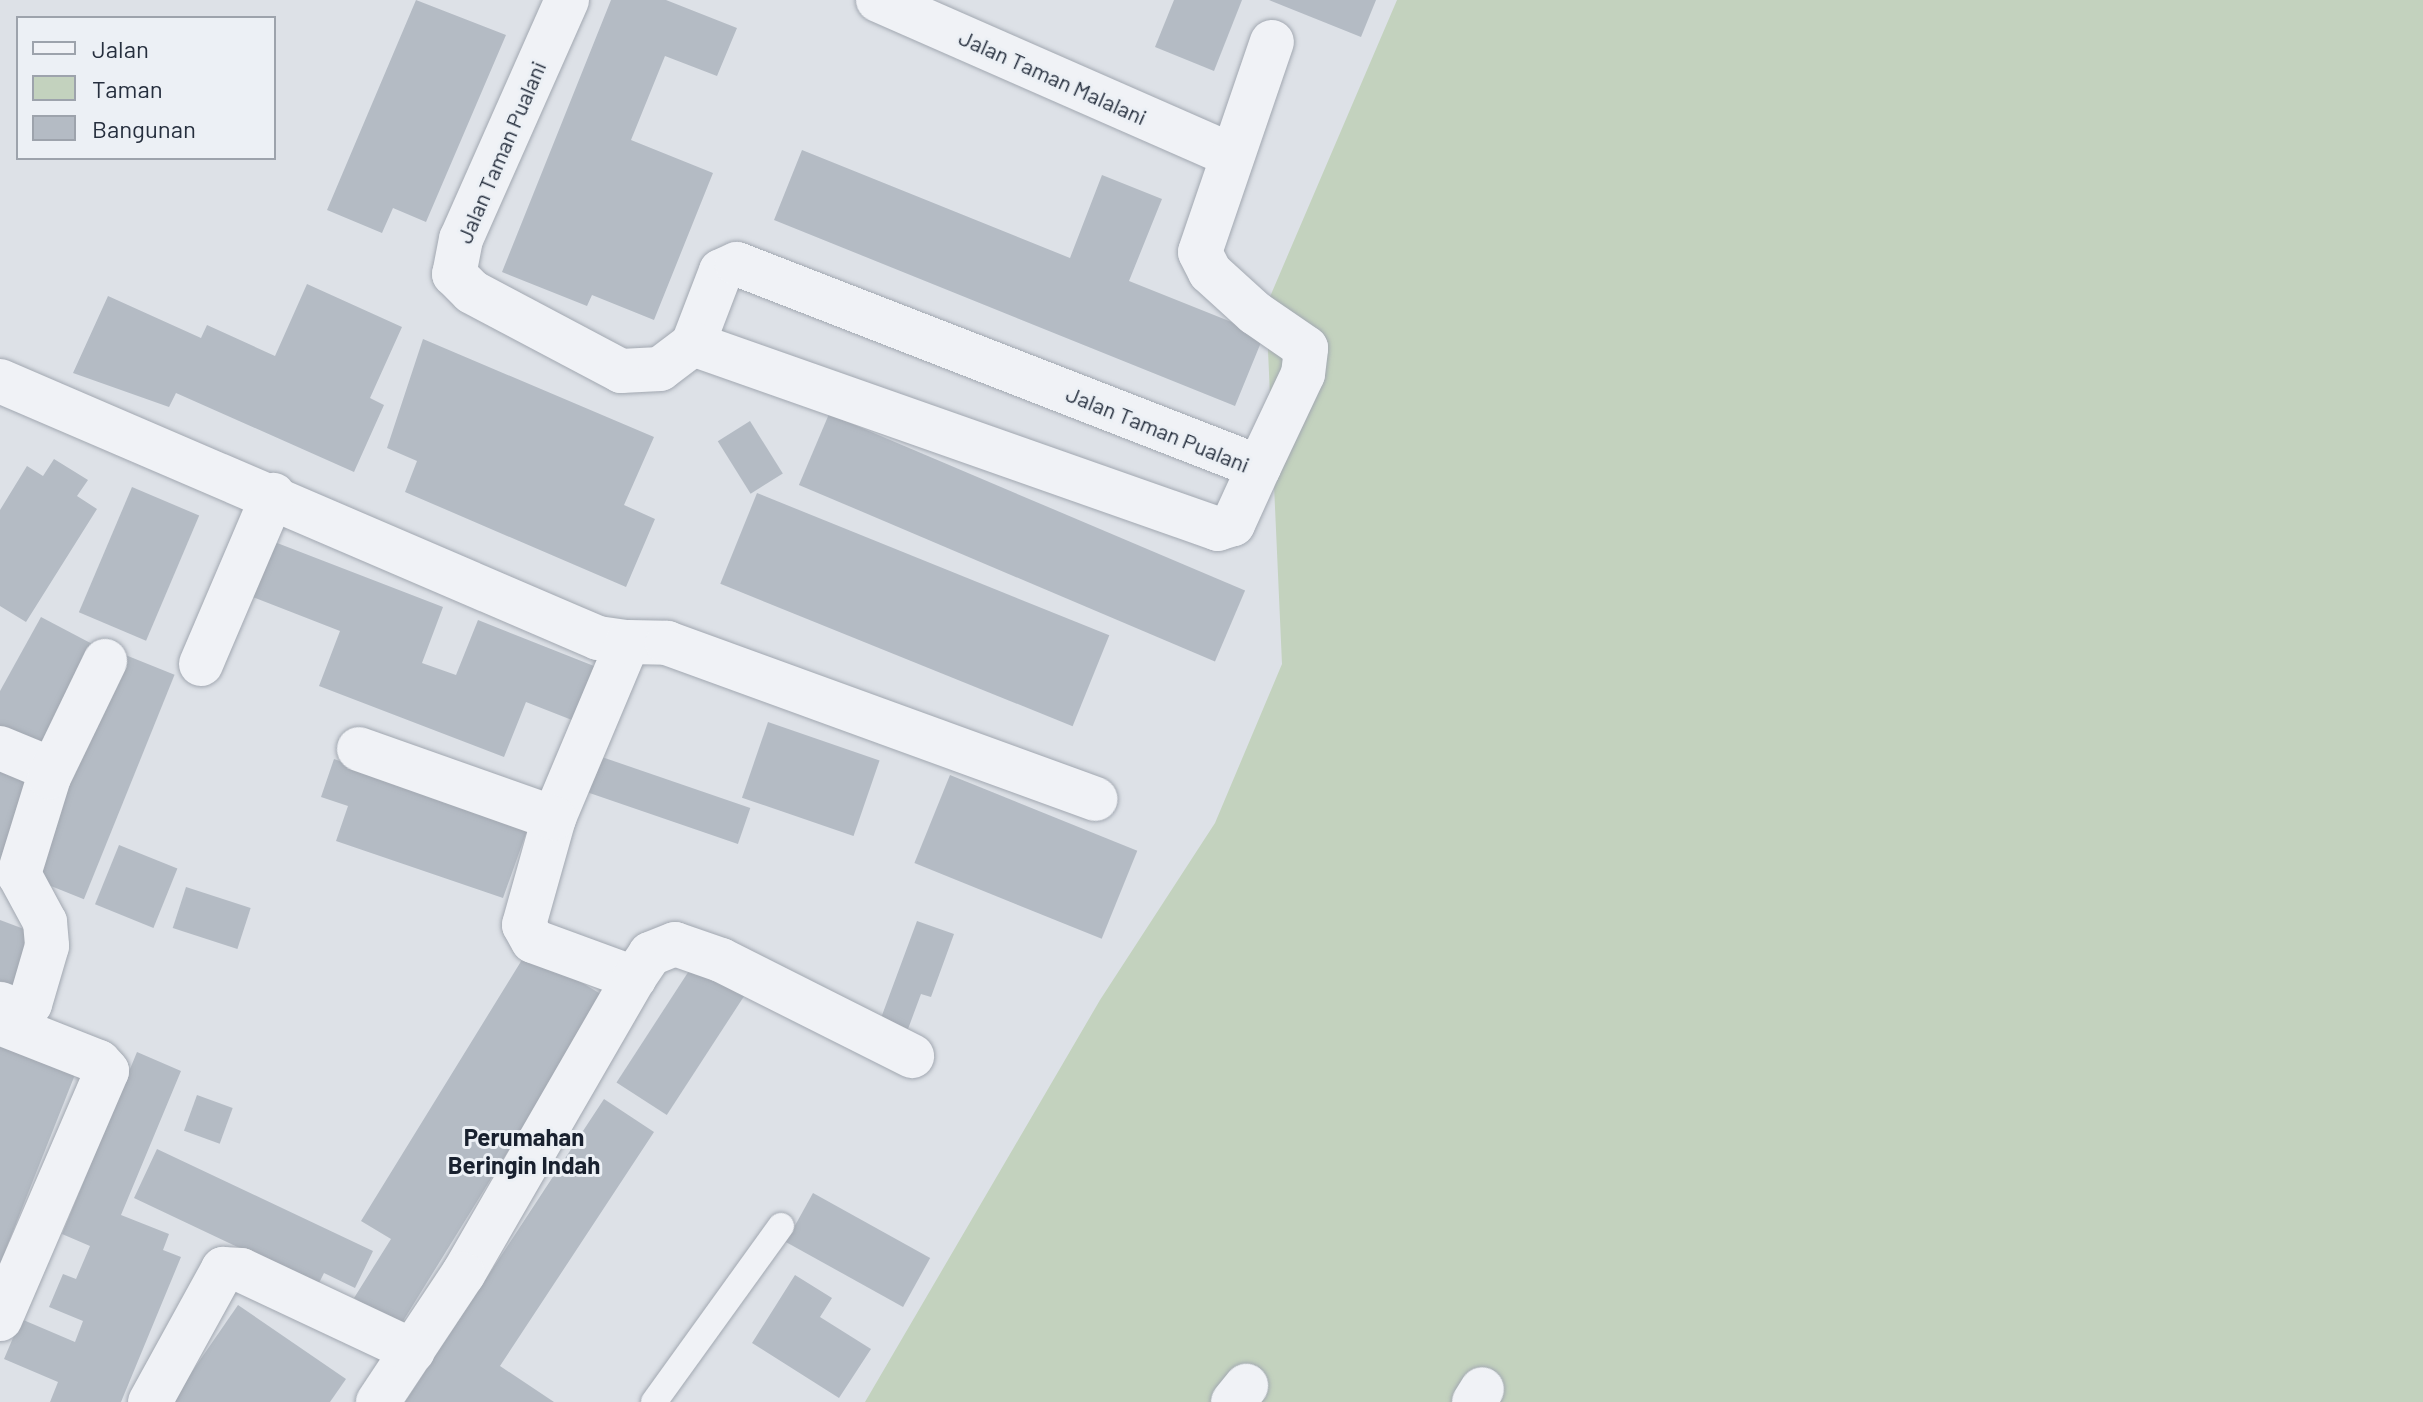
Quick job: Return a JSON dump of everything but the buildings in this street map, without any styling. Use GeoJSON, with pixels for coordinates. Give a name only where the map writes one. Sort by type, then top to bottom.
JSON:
{"type":"FeatureCollection","features":[{"type":"Feature","properties":{"kind":"street","name":"Jalan Taman Pualani"},"geometry":{"type":"LineString","coordinates":[[567,0],[461,239],[454,274],[472,292],[621,371],[660,369],[693,344],[721,271],[737,264],[1259,467],[1233,524],[1218,529],[693,344]]}},
{"type":"Feature","properties":{"kind":"street","name":"Jalan Taman Malalani"},"geometry":{"type":"LineString","coordinates":[[878,0],[1229,154]]}},
{"type":"Feature","properties":{"kind":"street"},"geometry":{"type":"LineString","coordinates":[[1259,467],[1303,374],[1306,348],[1255,313],[1201,260],[1229,154],[1272,42]]}},
{"type":"Feature","properties":{"kind":"street"},"geometry":{"type":"LineString","coordinates":[[0,381],[273,495],[598,638],[667,643],[1095,799]]}},
{"type":"Feature","properties":{"kind":"street"},"geometry":{"type":"LineString","coordinates":[[201,664],[273,495]]}},
{"type":"Feature","properties":{"kind":"street"},"geometry":{"type":"LineString","coordinates":[[628,642],[554,818],[525,932],[634,978]]}},
{"type":"Feature","properties":{"kind":"street"},"geometry":{"type":"LineString","coordinates":[[0,1319],[107,1071],[99,1062],[10,1010],[48,932],[19,874],[49,777],[105,661]]}},
{"type":"Feature","properties":{"kind":"street"},"geometry":{"type":"LineString","coordinates":[[0,748],[41,765],[49,777]]}},
{"type":"Feature","properties":{"kind":"street"},"geometry":{"type":"LineString","coordinates":[[359,749],[554,818]]}},
{"type":"Feature","properties":{"kind":"street"},"geometry":{"type":"LineString","coordinates":[[378,1402],[413,1351],[650,954],[675,944],[721,960],[912,1056]]}},
{"type":"Feature","properties":{"kind":"street"},"geometry":{"type":"LineString","coordinates":[[150,1402],[223,1269],[241,1270],[413,1351]]}},
{"type":"Feature","properties":{"kind":"lane"},"geometry":{"type":"LineString","coordinates":[[654,1402],[781,1226]]}},
{"type":"Feature","properties":{"kind":"green space"},"geometry":{"type":"Polygon","coordinates":[[[1397,0],[2423,0],[2423,1402],[865,1402],[1100,1000],[1215,823],[1282,664],[1266,306],[1397,0]]]}},
{"type":"Feature","properties":{"kind":"district","name":"Perumahan Beringin Indah"},"geometry":{"type":"Point","coordinates":[524,1151]}}]}
